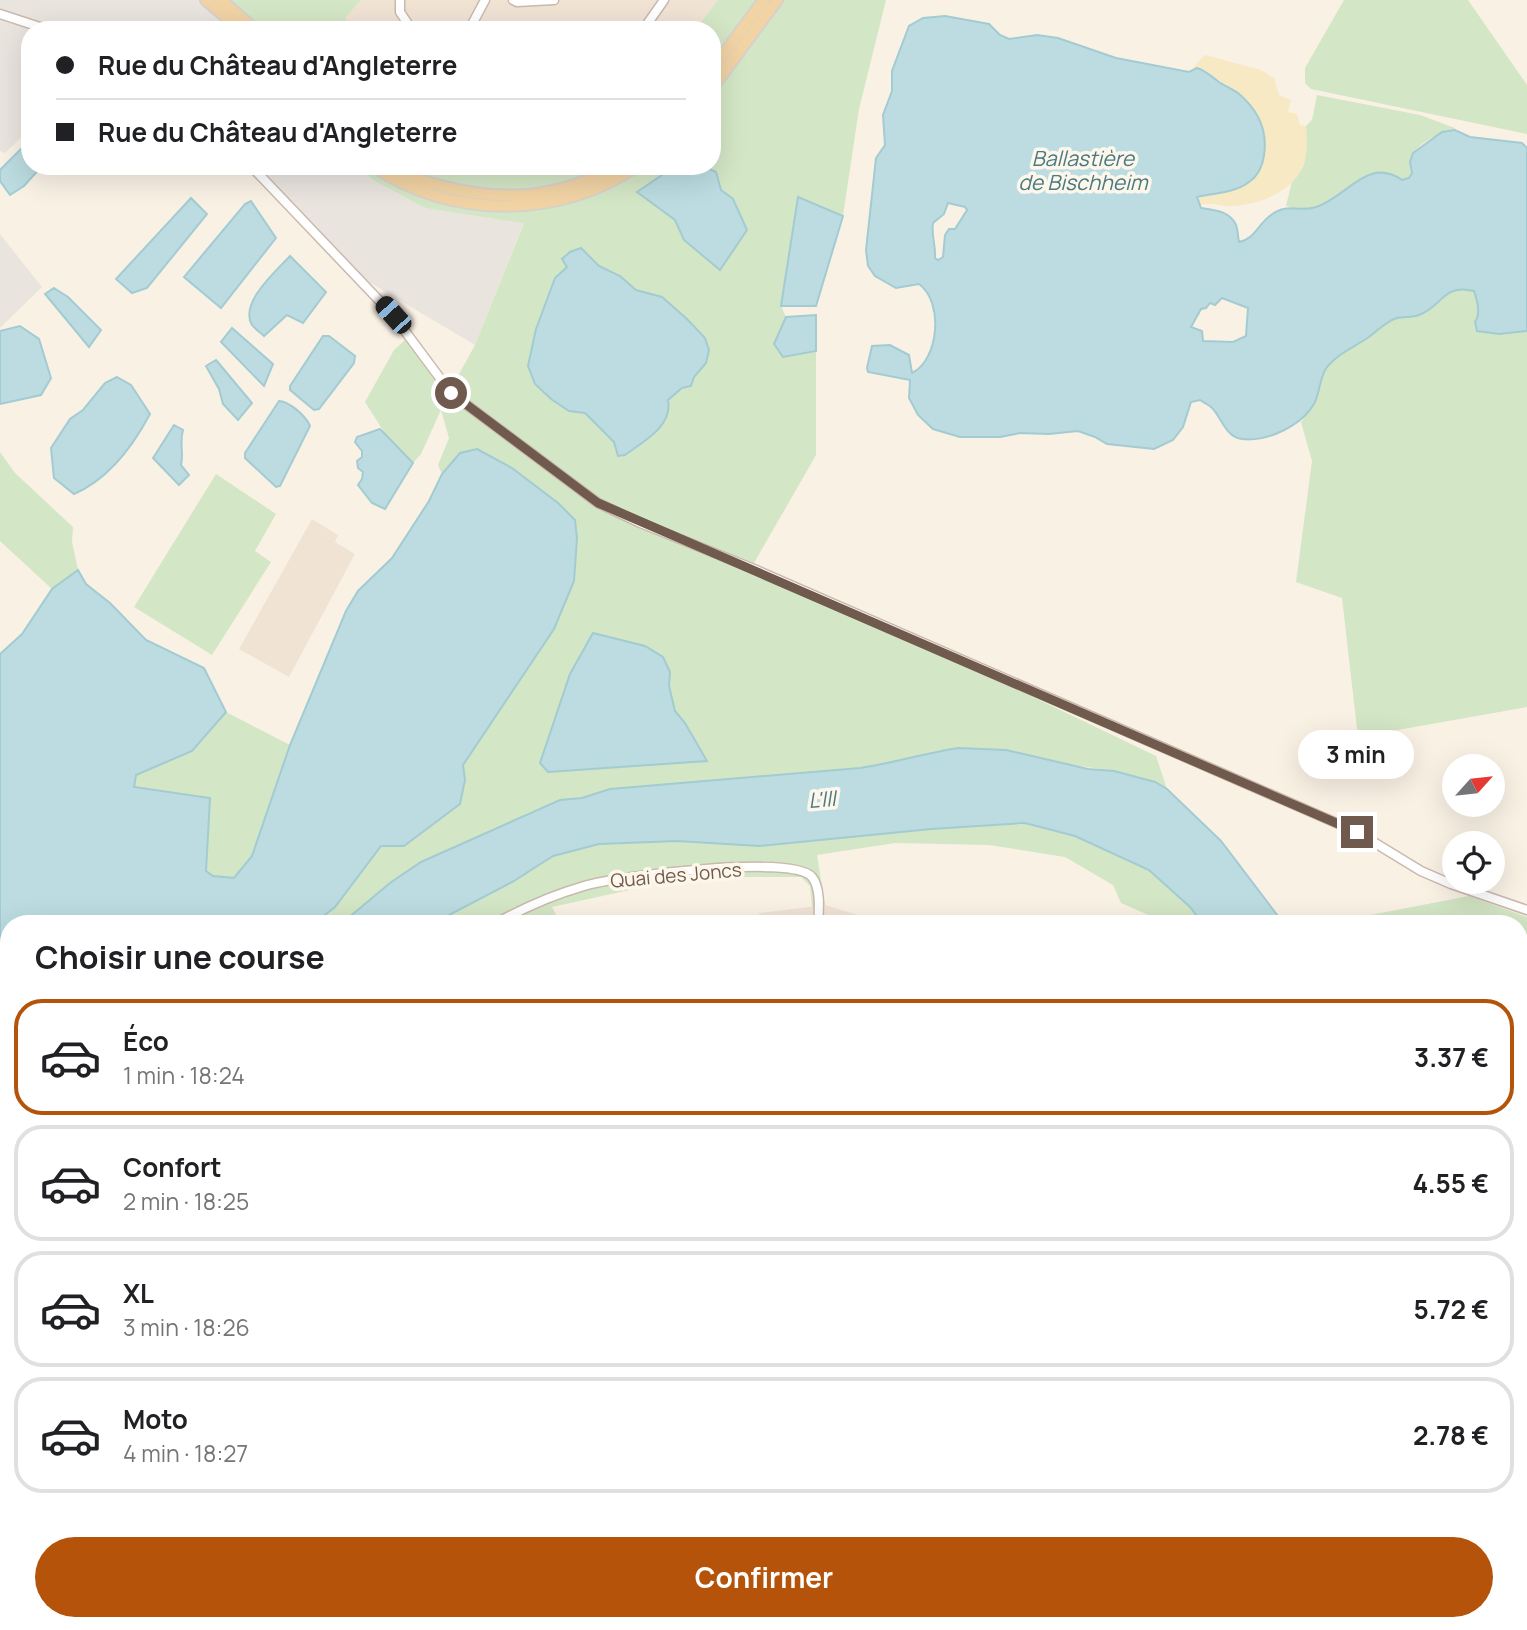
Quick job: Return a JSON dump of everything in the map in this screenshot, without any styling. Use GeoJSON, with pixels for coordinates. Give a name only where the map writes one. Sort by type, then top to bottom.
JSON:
{"type":"FeatureCollection","features":[{"type":"Feature","properties":{"kind":"main road"},"geometry":{"type":"LineString","coordinates":[[206,0],[230,21]]}},
{"type":"Feature","properties":{"kind":"main road"},"geometry":{"type":"LineString","coordinates":[[221,0],[245,21]]}},
{"type":"Feature","properties":{"kind":"main road"},"geometry":{"type":"LineString","coordinates":[[721,58],[764,0]]}},
{"type":"Feature","properties":{"kind":"main road"},"geometry":{"type":"LineString","coordinates":[[721,76],[777,0]]}},
{"type":"Feature","properties":{"kind":"main road"},"geometry":{"type":"LineString","coordinates":[[386,175],[455,201],[505,207],[570,197],[620,175]]}},
{"type":"Feature","properties":{"kind":"main road"},"geometry":{"type":"LineString","coordinates":[[410,175],[424,182],[499,197],[555,191],[601,175]]}},
{"type":"Feature","properties":{"kind":"street"},"geometry":{"type":"LineString","coordinates":[[400,0],[400,12],[406,21]]}},
{"type":"Feature","properties":{"kind":"street"},"geometry":{"type":"LineString","coordinates":[[474,21],[485,0]]}},
{"type":"Feature","properties":{"kind":"street"},"geometry":{"type":"LineString","coordinates":[[513,0],[554,0]]}},
{"type":"Feature","properties":{"kind":"street"},"geometry":{"type":"LineString","coordinates":[[649,21],[664,0]]}},
{"type":"Feature","properties":{"kind":"street"},"geometry":{"type":"LineString","coordinates":[[0,14],[21,21]]}},
{"type":"Feature","properties":{"kind":"street"},"geometry":{"type":"LineString","coordinates":[[260,175],[393,315],[451,393],[598,503],[1357,832],[1420,871],[1527,910]]}},
{"type":"Feature","properties":{"kind":"street","name":"Quai des Joncs"},"geometry":{"type":"LineString","coordinates":[[511,915],[560,894],[627,876],[707,868],[788,867],[803,869],[812,877],[816,884],[818,915]]}},
{"type":"Feature","properties":{"kind":"shaded area"},"geometry":{"type":"Polygon","coordinates":[[[0,0],[214,0],[227,21],[21,21],[21,138],[5,153],[0,151],[0,0]]]}},
{"type":"Feature","properties":{"kind":"shaded area"},"geometry":{"type":"Polygon","coordinates":[[[361,0],[718,0],[702,21],[346,21],[346,17],[361,0]]]}},
{"type":"Feature","properties":{"kind":"shaded area"},"geometry":{"type":"Polygon","coordinates":[[[251,175],[367,175],[425,208],[524,222],[475,345],[369,282],[251,175]]]}},
{"type":"Feature","properties":{"kind":"shaded area"},"geometry":{"type":"Polygon","coordinates":[[[0,234],[42,287],[0,328],[0,234]]]}},
{"type":"Feature","properties":{"kind":"shaded area"},"geometry":{"type":"Polygon","coordinates":[[[312,519],[338,535],[335,542],[355,554],[289,677],[239,649],[312,519]]]}},
{"type":"Feature","properties":{"kind":"shaded area"},"geometry":{"type":"Polygon","coordinates":[[[825,905],[858,915],[760,915],[825,905]]]}},
{"type":"Feature","properties":{"kind":"green space"},"geometry":{"type":"Polygon","coordinates":[[[214,0],[361,0],[346,17],[346,21],[227,21],[214,0]]]}},
{"type":"Feature","properties":{"kind":"green space"},"geometry":{"type":"Polygon","coordinates":[[[718,0],[886,0],[859,109],[843,216],[798,198],[781,306],[786,317],[774,344],[783,357],[816,351],[816,455],[754,563],[1156,756],[1167,789],[1155,782],[1114,771],[958,748],[931,752],[897,763],[860,768],[610,789],[582,798],[560,800],[528,813],[503,827],[421,862],[390,883],[352,915],[325,915],[335,907],[381,846],[465,780],[463,765],[554,629],[512,468],[477,449],[460,453],[442,474],[438,465],[449,438],[441,410],[421,454],[413,463],[386,435],[365,402],[394,350],[405,340],[447,396],[475,345],[524,223],[425,208],[367,175],[721,175],[721,21],[702,21],[718,0]],[[581,248],[555,278],[536,329],[578,413],[585,413],[614,442],[618,455],[662,405],[682,389],[691,386],[694,377],[706,363],[709,350],[705,338],[662,297],[636,290],[620,276],[599,266],[581,248]],[[593,634],[706,761],[685,723],[675,711],[669,686],[670,672],[645,646],[593,634]]]}},
{"type":"Feature","properties":{"kind":"green space"},"geometry":{"type":"Polygon","coordinates":[[[1344,0],[1468,0],[1527,85],[1527,134],[1311,89],[1305,83],[1305,68],[1344,0]]]}},
{"type":"Feature","properties":{"kind":"green space"},"geometry":{"type":"Polygon","coordinates":[[[1317,95],[1420,115],[1455,130],[1442,133],[1416,150],[1410,162],[1409,178],[1402,181],[1387,174],[1373,174],[1319,205],[1304,208],[1286,206],[1292,181],[1303,167],[1306,126],[1312,120],[1317,95]]]}},
{"type":"Feature","properties":{"kind":"green space"},"geometry":{"type":"Polygon","coordinates":[[[1460,287],[1474,290],[1478,302],[1478,317],[1499,334],[1527,331],[1527,707],[1358,737],[1342,598],[1296,582],[1312,461],[1301,422],[1315,402],[1325,368],[1349,346],[1365,339],[1385,323],[1420,315],[1451,290],[1460,287]]]}},
{"type":"Feature","properties":{"kind":"green space"},"geometry":{"type":"Polygon","coordinates":[[[0,452],[15,473],[73,527],[72,542],[78,570],[52,589],[0,541],[0,452]]]}},
{"type":"Feature","properties":{"kind":"green space"},"geometry":{"type":"Polygon","coordinates":[[[216,474],[276,514],[255,551],[271,562],[212,655],[134,607],[216,474]]]}},
{"type":"Feature","properties":{"kind":"green space"},"geometry":{"type":"Polygon","coordinates":[[[226,712],[290,745],[252,856],[234,878],[213,876],[206,871],[133,787],[136,775],[192,751],[226,712]]]}},
{"type":"Feature","properties":{"kind":"green space"},"geometry":{"type":"Polygon","coordinates":[[[1029,824],[1075,836],[1149,870],[1196,915],[1148,915],[1121,903],[1113,885],[1065,857],[989,845],[895,843],[817,855],[825,905],[812,907],[810,886],[801,877],[689,877],[552,907],[556,915],[449,915],[514,881],[553,856],[599,844],[677,841],[760,846],[931,829],[1029,824]]]}},
{"type":"Feature","properties":{"kind":"green space"},"geometry":{"type":"Polygon","coordinates":[[[1469,896],[1521,915],[1371,915],[1469,896]]]}},
{"type":"Feature","properties":{"kind":"sand"},"geometry":{"type":"Polygon","coordinates":[[[1205,55],[1261,70],[1274,78],[1279,95],[1291,100],[1288,112],[1297,114],[1300,125],[1306,126],[1307,151],[1301,170],[1295,180],[1277,194],[1243,205],[1200,205],[1197,197],[1257,114],[1236,92],[1205,70],[1189,72],[1205,55]]]}},
{"type":"Feature","properties":{"kind":"water","name":"Ballastière de Bischheim"},"geometry":{"type":"Polygon","coordinates":[[[945,16],[989,24],[1000,35],[1009,39],[1037,35],[1058,38],[1116,58],[1189,72],[1197,68],[1238,93],[1256,113],[1263,129],[1265,146],[1261,166],[1255,177],[1243,186],[1197,197],[1201,208],[1221,212],[1233,220],[1239,242],[1253,235],[1277,211],[1316,207],[1368,175],[1379,173],[1390,174],[1402,180],[1409,178],[1412,173],[1410,162],[1413,153],[1442,132],[1455,130],[1470,137],[1522,143],[1527,148],[1527,331],[1499,334],[1477,331],[1475,322],[1478,306],[1474,291],[1456,290],[1419,315],[1388,322],[1341,354],[1325,371],[1317,398],[1302,418],[1284,430],[1263,438],[1242,439],[1232,435],[1212,408],[1200,400],[1191,402],[1183,427],[1173,440],[1154,449],[1107,444],[1078,431],[960,437],[933,429],[918,415],[909,398],[910,380],[868,372],[867,368],[872,346],[890,345],[909,355],[912,373],[921,366],[933,344],[935,317],[927,292],[919,284],[896,288],[875,276],[868,266],[866,250],[876,158],[885,145],[883,115],[892,91],[892,71],[909,26],[923,18],[945,16]],[[948,203],[944,214],[933,223],[935,258],[938,260],[943,257],[945,235],[949,229],[955,229],[967,210],[965,207],[948,203]],[[1222,298],[1215,305],[1210,303],[1201,309],[1191,327],[1202,331],[1203,341],[1233,342],[1246,336],[1248,308],[1222,298]]]}},
{"type":"Feature","properties":{"kind":"water"},"geometry":{"type":"Polygon","coordinates":[[[21,149],[21,175],[34,175],[10,195],[0,181],[0,170],[21,149]]]}},
{"type":"Feature","properties":{"kind":"water"},"geometry":{"type":"Polygon","coordinates":[[[662,175],[717,175],[721,190],[733,199],[747,230],[720,270],[684,240],[675,220],[637,192],[662,175]]]}},
{"type":"Feature","properties":{"kind":"water"},"geometry":{"type":"Polygon","coordinates":[[[798,197],[843,216],[816,306],[781,306],[798,197]]]}},
{"type":"Feature","properties":{"kind":"water"},"geometry":{"type":"Polygon","coordinates":[[[191,198],[207,214],[147,288],[132,293],[116,279],[191,198]]]}},
{"type":"Feature","properties":{"kind":"water"},"geometry":{"type":"Polygon","coordinates":[[[251,201],[276,238],[221,308],[184,277],[245,204],[251,201]]]}},
{"type":"Feature","properties":{"kind":"water"},"geometry":{"type":"Polygon","coordinates":[[[581,248],[599,266],[620,276],[636,290],[662,297],[705,338],[709,350],[706,363],[694,377],[691,386],[682,388],[668,400],[666,418],[662,425],[625,455],[618,456],[614,442],[585,413],[569,411],[551,399],[535,384],[528,366],[536,329],[555,278],[567,267],[562,259],[581,248]]]}},
{"type":"Feature","properties":{"kind":"water"},"geometry":{"type":"Polygon","coordinates":[[[290,256],[326,292],[303,323],[287,315],[264,336],[252,325],[250,307],[268,279],[290,256]]]}},
{"type":"Feature","properties":{"kind":"water"},"geometry":{"type":"Polygon","coordinates":[[[54,288],[68,297],[101,330],[89,347],[45,294],[54,288]]]}},
{"type":"Feature","properties":{"kind":"water"},"geometry":{"type":"Polygon","coordinates":[[[816,315],[816,351],[783,357],[774,344],[786,317],[816,315]]]}},
{"type":"Feature","properties":{"kind":"water"},"geometry":{"type":"Polygon","coordinates":[[[20,326],[39,339],[51,378],[41,395],[0,404],[0,331],[20,326]]]}},
{"type":"Feature","properties":{"kind":"water"},"geometry":{"type":"Polygon","coordinates":[[[232,328],[273,364],[264,386],[221,342],[232,328]]]}},
{"type":"Feature","properties":{"kind":"water"},"geometry":{"type":"Polygon","coordinates":[[[323,336],[329,336],[355,356],[354,363],[319,409],[314,410],[290,390],[290,386],[323,336]]]}},
{"type":"Feature","properties":{"kind":"water"},"geometry":{"type":"Polygon","coordinates":[[[216,360],[252,403],[238,420],[223,404],[219,389],[206,366],[216,360]]]}},
{"type":"Feature","properties":{"kind":"water"},"geometry":{"type":"Polygon","coordinates":[[[117,377],[131,385],[150,414],[136,438],[109,471],[87,488],[74,494],[54,478],[51,448],[70,419],[83,410],[105,383],[117,377]]]}},
{"type":"Feature","properties":{"kind":"water"},"geometry":{"type":"Polygon","coordinates":[[[279,401],[297,410],[310,426],[280,486],[276,487],[245,458],[245,453],[279,401]]]}},
{"type":"Feature","properties":{"kind":"water"},"geometry":{"type":"Polygon","coordinates":[[[174,425],[183,430],[181,465],[189,475],[179,485],[153,458],[174,425]]]}},
{"type":"Feature","properties":{"kind":"water"},"geometry":{"type":"Polygon","coordinates":[[[380,429],[413,463],[385,509],[372,503],[358,485],[363,472],[358,468],[357,461],[362,457],[362,451],[355,442],[357,437],[380,429]]]}},
{"type":"Feature","properties":{"kind":"water"},"geometry":{"type":"Polygon","coordinates":[[[477,449],[512,468],[558,503],[575,520],[577,538],[574,581],[554,629],[463,765],[465,780],[460,804],[404,846],[381,846],[335,907],[325,915],[0,915],[0,654],[22,634],[52,589],[78,570],[86,584],[110,603],[146,640],[204,668],[226,712],[192,751],[136,775],[134,787],[210,798],[206,871],[213,876],[234,878],[252,856],[290,745],[346,611],[358,591],[392,558],[429,501],[442,474],[460,453],[477,449]]]}},
{"type":"Feature","properties":{"kind":"water"},"geometry":{"type":"Polygon","coordinates":[[[593,633],[645,646],[663,657],[670,672],[669,686],[675,711],[707,761],[548,772],[540,763],[570,674],[593,633]]]}},
{"type":"Feature","properties":{"kind":"water","name":"L'Ill"},"geometry":{"type":"Polygon","coordinates":[[[958,748],[1006,750],[1088,769],[1114,771],[1155,782],[1167,789],[1221,841],[1277,915],[1196,915],[1149,870],[1075,836],[1025,823],[931,829],[760,846],[677,841],[599,844],[553,856],[514,881],[449,915],[352,915],[390,883],[421,862],[560,800],[582,798],[610,789],[860,768],[958,748]]]}},
{"type":"Feature","properties":{"kind":"route"},"geometry":{"type":"LineString","coordinates":[[451,393],[598,503],[1357,832]]}}]}
